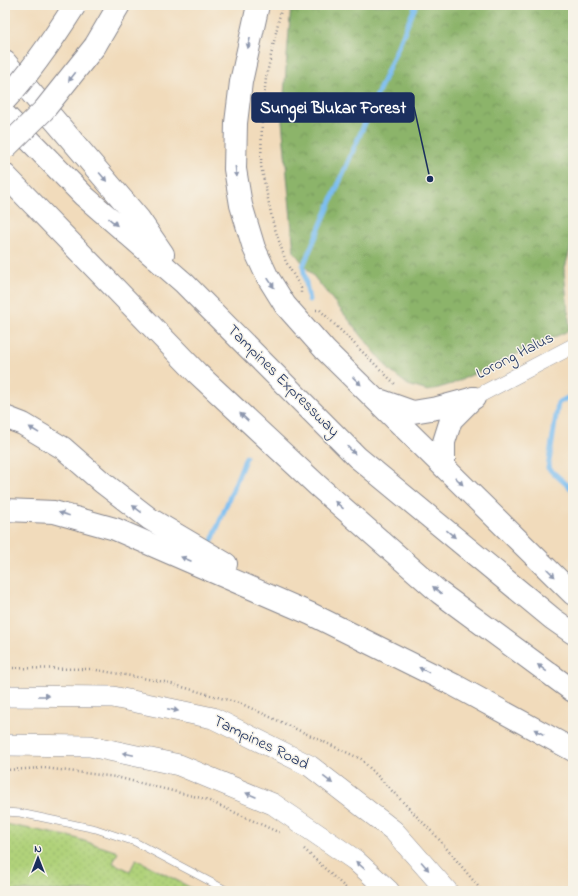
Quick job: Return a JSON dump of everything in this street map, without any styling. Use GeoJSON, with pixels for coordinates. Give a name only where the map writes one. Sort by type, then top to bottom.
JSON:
{"type":"FeatureCollection","features":[{"type":"Feature","properties":{"kind":"highway"},"geometry":{"type":"LineString","coordinates":[[5,100],[21,83],[42,55],[75,5]]}},
{"type":"Feature","properties":{"kind":"highway"},"geometry":{"type":"LineString","coordinates":[[5,148],[44,110],[64,86],[95,46],[119,5]]}},
{"type":"Feature","properties":{"kind":"highway"},"geometry":{"type":"LineString","coordinates":[[258,5],[241,82],[236,123],[235,169],[240,205],[254,248],[267,276],[285,305],[325,350],[573,594]]}},
{"type":"Feature","properties":{"kind":"highway"},"geometry":{"type":"LineString","coordinates":[[5,62],[139,220],[184,282]]}},
{"type":"Feature","properties":{"kind":"highway","name":"Tampines Expressway"},"geometry":{"type":"LineString","coordinates":[[5,115],[84,196],[184,282],[357,457],[553,619],[573,633]]}},
{"type":"Feature","properties":{"kind":"highway"},"geometry":{"type":"LineString","coordinates":[[5,175],[197,373],[318,486],[440,593],[573,691]]}},
{"type":"Feature","properties":{"kind":"highway"},"geometry":{"type":"LineString","coordinates":[[374,397],[412,412],[437,408],[474,398]]}},
{"type":"Feature","properties":{"kind":"highway"},"geometry":{"type":"LineString","coordinates":[[444,466],[444,442],[451,420],[474,398]]}},
{"type":"Feature","properties":{"kind":"highway"},"geometry":{"type":"LineString","coordinates":[[5,417],[23,424],[63,448],[102,482],[150,519],[311,614]]}},
{"type":"Feature","properties":{"kind":"highway"},"geometry":{"type":"LineString","coordinates":[[5,510],[54,512],[115,529],[311,614],[454,685],[573,750]]}},
{"type":"Feature","properties":{"kind":"main road","name":"Tampines Road"},"geometry":{"type":"LineString","coordinates":[[5,696],[113,697],[213,718],[310,766],[394,831],[447,891]]}},
{"type":"Feature","properties":{"kind":"main road"},"geometry":{"type":"LineString","coordinates":[[5,744],[90,746],[180,765],[273,804],[355,860],[389,891]]}},
{"type":"Feature","properties":{"kind":"street","name":"Lorong Halus"},"geometry":{"type":"LineString","coordinates":[[474,398],[573,346]]}},
{"type":"Feature","properties":{"kind":"lane"},"geometry":{"type":"LineString","coordinates":[[5,812],[20,813],[96,829],[135,842],[228,891]]}},
{"type":"Feature","properties":{"kind":"path"},"geometry":{"type":"LineString","coordinates":[[282,5],[266,78],[262,119],[261,166],[273,223],[286,262],[301,288],[301,296]]}},
{"type":"Feature","properties":{"kind":"path"},"geometry":{"type":"LineString","coordinates":[[311,310],[320,310],[398,387]]}},
{"type":"Feature","properties":{"kind":"path"},"geometry":{"type":"LineString","coordinates":[[5,770],[44,768],[116,776],[205,799],[285,835]]}},
{"type":"Feature","properties":{"kind":"path"},"geometry":{"type":"LineString","coordinates":[[304,849],[348,891]]}},
{"type":"Feature","properties":{"kind":"green space"},"geometry":{"type":"Polygon","coordinates":[[[291,5],[573,5],[573,239],[564,271],[570,330],[452,384],[428,391],[408,385],[390,371],[294,252],[282,120],[291,5]]]}},
{"type":"Feature","properties":{"kind":"green space"},"geometry":{"type":"Polygon","coordinates":[[[5,824],[72,837],[118,852],[113,863],[130,871],[136,859],[197,891],[5,891],[5,824]]]}},
{"type":"Feature","properties":{"kind":"waterway"},"geometry":{"type":"LineString","coordinates":[[309,300],[303,266],[416,5]]}},
{"type":"Feature","properties":{"kind":"waterway"},"geometry":{"type":"LineString","coordinates":[[573,395],[558,403],[548,468],[573,490]]}},
{"type":"Feature","properties":{"kind":"waterway"},"geometry":{"type":"LineString","coordinates":[[211,543],[246,457]]}},
{"type":"Feature","properties":{"kind":"place","name":"Sungei Blukar Forest"},"geometry":{"type":"Point","coordinates":[430,179]}}]}
